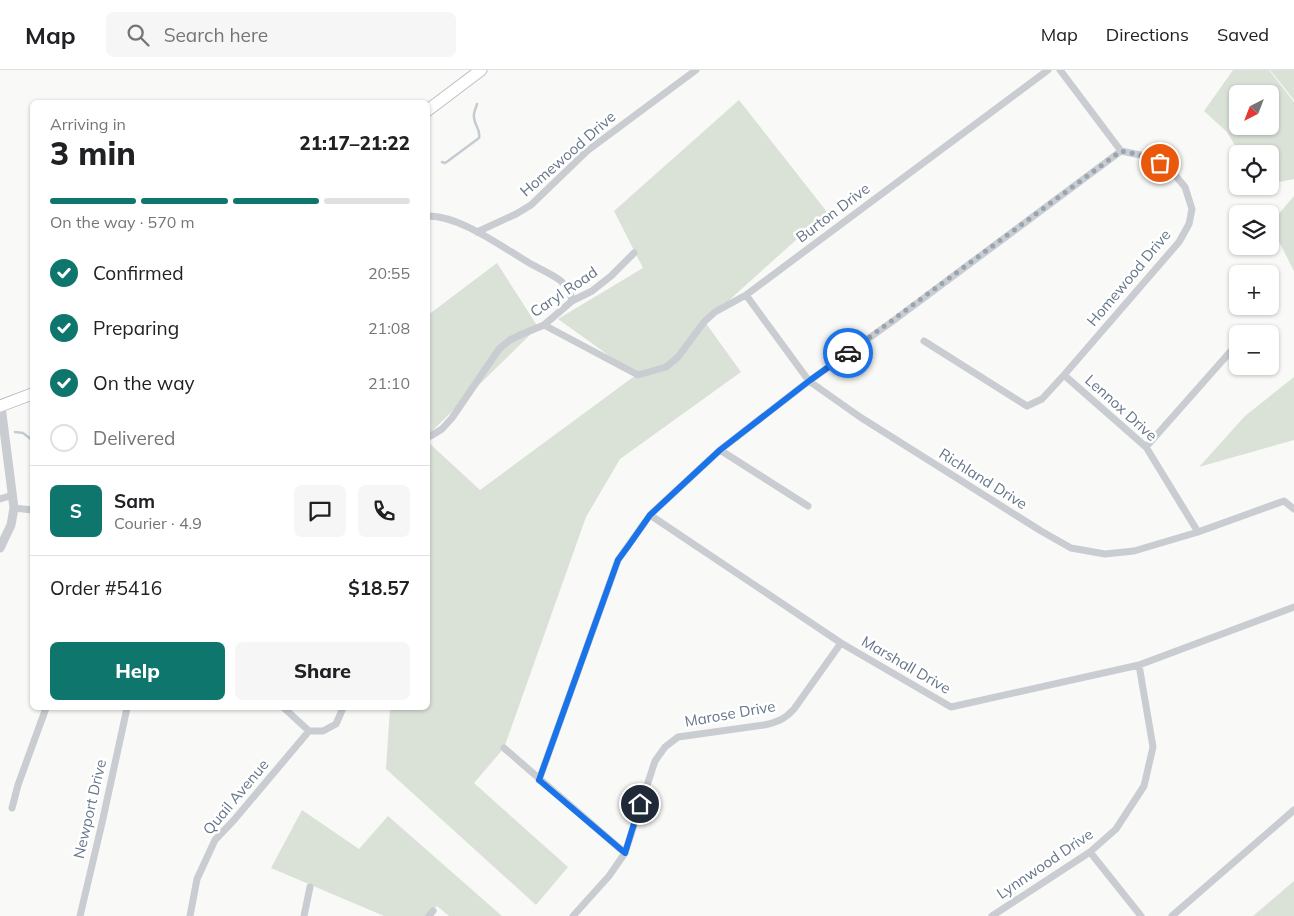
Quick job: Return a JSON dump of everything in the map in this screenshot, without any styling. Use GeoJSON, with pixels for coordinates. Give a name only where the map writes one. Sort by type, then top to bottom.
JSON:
{"type":"FeatureCollection","features":[{"type":"Feature","properties":{"kind":"main road"},"geometry":{"type":"LineString","coordinates":[[430,108],[481,70]]}},
{"type":"Feature","properties":{"kind":"main road"},"geometry":{"type":"LineString","coordinates":[[0,406],[30,395]]}},
{"type":"Feature","properties":{"kind":"street","name":"Homewood Drive"},"geometry":{"type":"LineString","coordinates":[[477,232],[531,205],[587,151],[696,70]]}},
{"type":"Feature","properties":{"kind":"street","name":"Burton Drive"},"geometry":{"type":"LineString","coordinates":[[544,325],[638,375],[666,368],[678,357],[704,322],[715,312],[746,295],[1048,70]]}},
{"type":"Feature","properties":{"kind":"street"},"geometry":{"type":"LineString","coordinates":[[539,780],[618,560],[650,515],[720,450],[809,381],[893,321],[1121,151],[1060,70]]}},
{"type":"Feature","properties":{"kind":"street","name":"Homewood Drive"},"geometry":{"type":"LineString","coordinates":[[1064,375],[1179,242],[1189,224],[1192,209],[1185,187],[1170,169],[1150,157],[1121,151]]}},
{"type":"Feature","properties":{"kind":"street"},"geometry":{"type":"LineString","coordinates":[[430,216],[454,221],[477,232],[560,281],[571,294],[572,300]]}},
{"type":"Feature","properties":{"kind":"street","name":"Caryl Road"},"geometry":{"type":"LineString","coordinates":[[430,436],[442,429],[452,418],[500,349],[510,340],[544,325],[572,300],[592,291],[634,253]]}},
{"type":"Feature","properties":{"kind":"street","name":"Richland Drive"},"geometry":{"type":"LineString","coordinates":[[746,295],[809,381],[860,417],[1071,548],[1105,554],[1134,551],[1198,532],[1284,502],[1294,509]]}},
{"type":"Feature","properties":{"kind":"street","name":"Lennox Drive"},"geometry":{"type":"LineString","coordinates":[[924,341],[1027,406],[1042,399],[1064,375],[1146,447],[1198,532]]}},
{"type":"Feature","properties":{"kind":"street"},"geometry":{"type":"LineString","coordinates":[[1146,447],[1229,353]]}},
{"type":"Feature","properties":{"kind":"street"},"geometry":{"type":"LineString","coordinates":[[0,406],[14,508],[11,525],[0,548]]}},
{"type":"Feature","properties":{"kind":"street"},"geometry":{"type":"LineString","coordinates":[[720,450],[808,506]]}},
{"type":"Feature","properties":{"kind":"street"},"geometry":{"type":"LineString","coordinates":[[0,499],[13,495]]}},
{"type":"Feature","properties":{"kind":"street"},"geometry":{"type":"LineString","coordinates":[[14,508],[30,510]]}},
{"type":"Feature","properties":{"kind":"street","name":"Marshall Drive"},"geometry":{"type":"LineString","coordinates":[[650,515],[841,643],[951,707],[1139,665],[1294,608]]}},
{"type":"Feature","properties":{"kind":"street","name":"Marose Drive"},"geometry":{"type":"LineString","coordinates":[[574,916],[609,876],[625,853],[655,761],[660,752],[678,737],[764,725],[786,718],[841,643]]}},
{"type":"Feature","properties":{"kind":"street","name":"Lynnwood Drive"},"geometry":{"type":"LineString","coordinates":[[992,916],[1090,852],[1116,829],[1144,786],[1153,746],[1139,665]]}},
{"type":"Feature","properties":{"kind":"street"},"geometry":{"type":"LineString","coordinates":[[12,808],[18,785],[45,710]]}},
{"type":"Feature","properties":{"kind":"street","name":"Newport Drive"},"geometry":{"type":"LineString","coordinates":[[80,916],[127,710]]}},
{"type":"Feature","properties":{"kind":"street"},"geometry":{"type":"LineString","coordinates":[[286,710],[309,731],[323,730],[336,724],[342,710]]}},
{"type":"Feature","properties":{"kind":"street","name":"Quail Avenue"},"geometry":{"type":"LineString","coordinates":[[190,916],[197,879],[215,840],[309,731]]}},
{"type":"Feature","properties":{"kind":"street"},"geometry":{"type":"LineString","coordinates":[[504,748],[625,853]]}},
{"type":"Feature","properties":{"kind":"street"},"geometry":{"type":"LineString","coordinates":[[1172,916],[1294,810]]}},
{"type":"Feature","properties":{"kind":"street"},"geometry":{"type":"LineString","coordinates":[[1090,852],[1141,916]]}},
{"type":"Feature","properties":{"kind":"street"},"geometry":{"type":"LineString","coordinates":[[304,916],[310,887]]}},
{"type":"Feature","properties":{"kind":"shaded area"},"geometry":{"type":"Polygon","coordinates":[[[1233,70],[1269,70],[1294,102],[1294,179],[1279,182],[1279,145],[1235,145],[1227,132],[1204,111],[1233,70]]]}},
{"type":"Feature","properties":{"kind":"shaded area"},"geometry":{"type":"Polygon","coordinates":[[[1270,70],[1294,70],[1294,100],[1270,70]]]}},
{"type":"Feature","properties":{"kind":"shaded area"},"geometry":{"type":"Polygon","coordinates":[[[739,100],[827,212],[705,322],[741,372],[620,459],[586,517],[504,748],[474,783],[568,867],[536,905],[386,769],[390,710],[430,710],[430,444],[480,490],[636,375],[558,319],[643,268],[614,211],[739,100]]]}},
{"type":"Feature","properties":{"kind":"shaded area"},"geometry":{"type":"Polygon","coordinates":[[[1294,196],[1294,271],[1279,242],[1279,214],[1294,196]]]}},
{"type":"Feature","properties":{"kind":"shaded area"},"geometry":{"type":"Polygon","coordinates":[[[497,263],[538,327],[430,433],[430,313],[497,263]]]}},
{"type":"Feature","properties":{"kind":"shaded area"},"geometry":{"type":"Polygon","coordinates":[[[1294,377],[1294,440],[1199,467],[1245,416],[1294,377]]]}},
{"type":"Feature","properties":{"kind":"shaded area"},"geometry":{"type":"Polygon","coordinates":[[[302,810],[359,849],[388,816],[502,916],[449,916],[437,906],[429,916],[384,916],[271,868],[302,810]]]}},
{"type":"Feature","properties":{"kind":"shaded area"},"geometry":{"type":"Polygon","coordinates":[[[1294,881],[1294,916],[1253,916],[1294,881]]]}},
{"type":"Feature","properties":{"kind":"waterway"},"geometry":{"type":"LineString","coordinates":[[442,162],[445,163],[479,138],[474,115],[477,104]]}},
{"type":"Feature","properties":{"kind":"waterway"},"geometry":{"type":"LineString","coordinates":[[15,432],[23,433],[30,438]]}},
{"type":"Feature","properties":{"kind":"way so far"},"geometry":{"type":"LineString","coordinates":[[848,353],[1121,151],[1150,157],[1160,163]]}},
{"type":"Feature","properties":{"kind":"route"},"geometry":{"type":"LineString","coordinates":[[640,804],[625,853],[539,780],[618,560],[650,515],[720,450],[848,353]]}}]}
